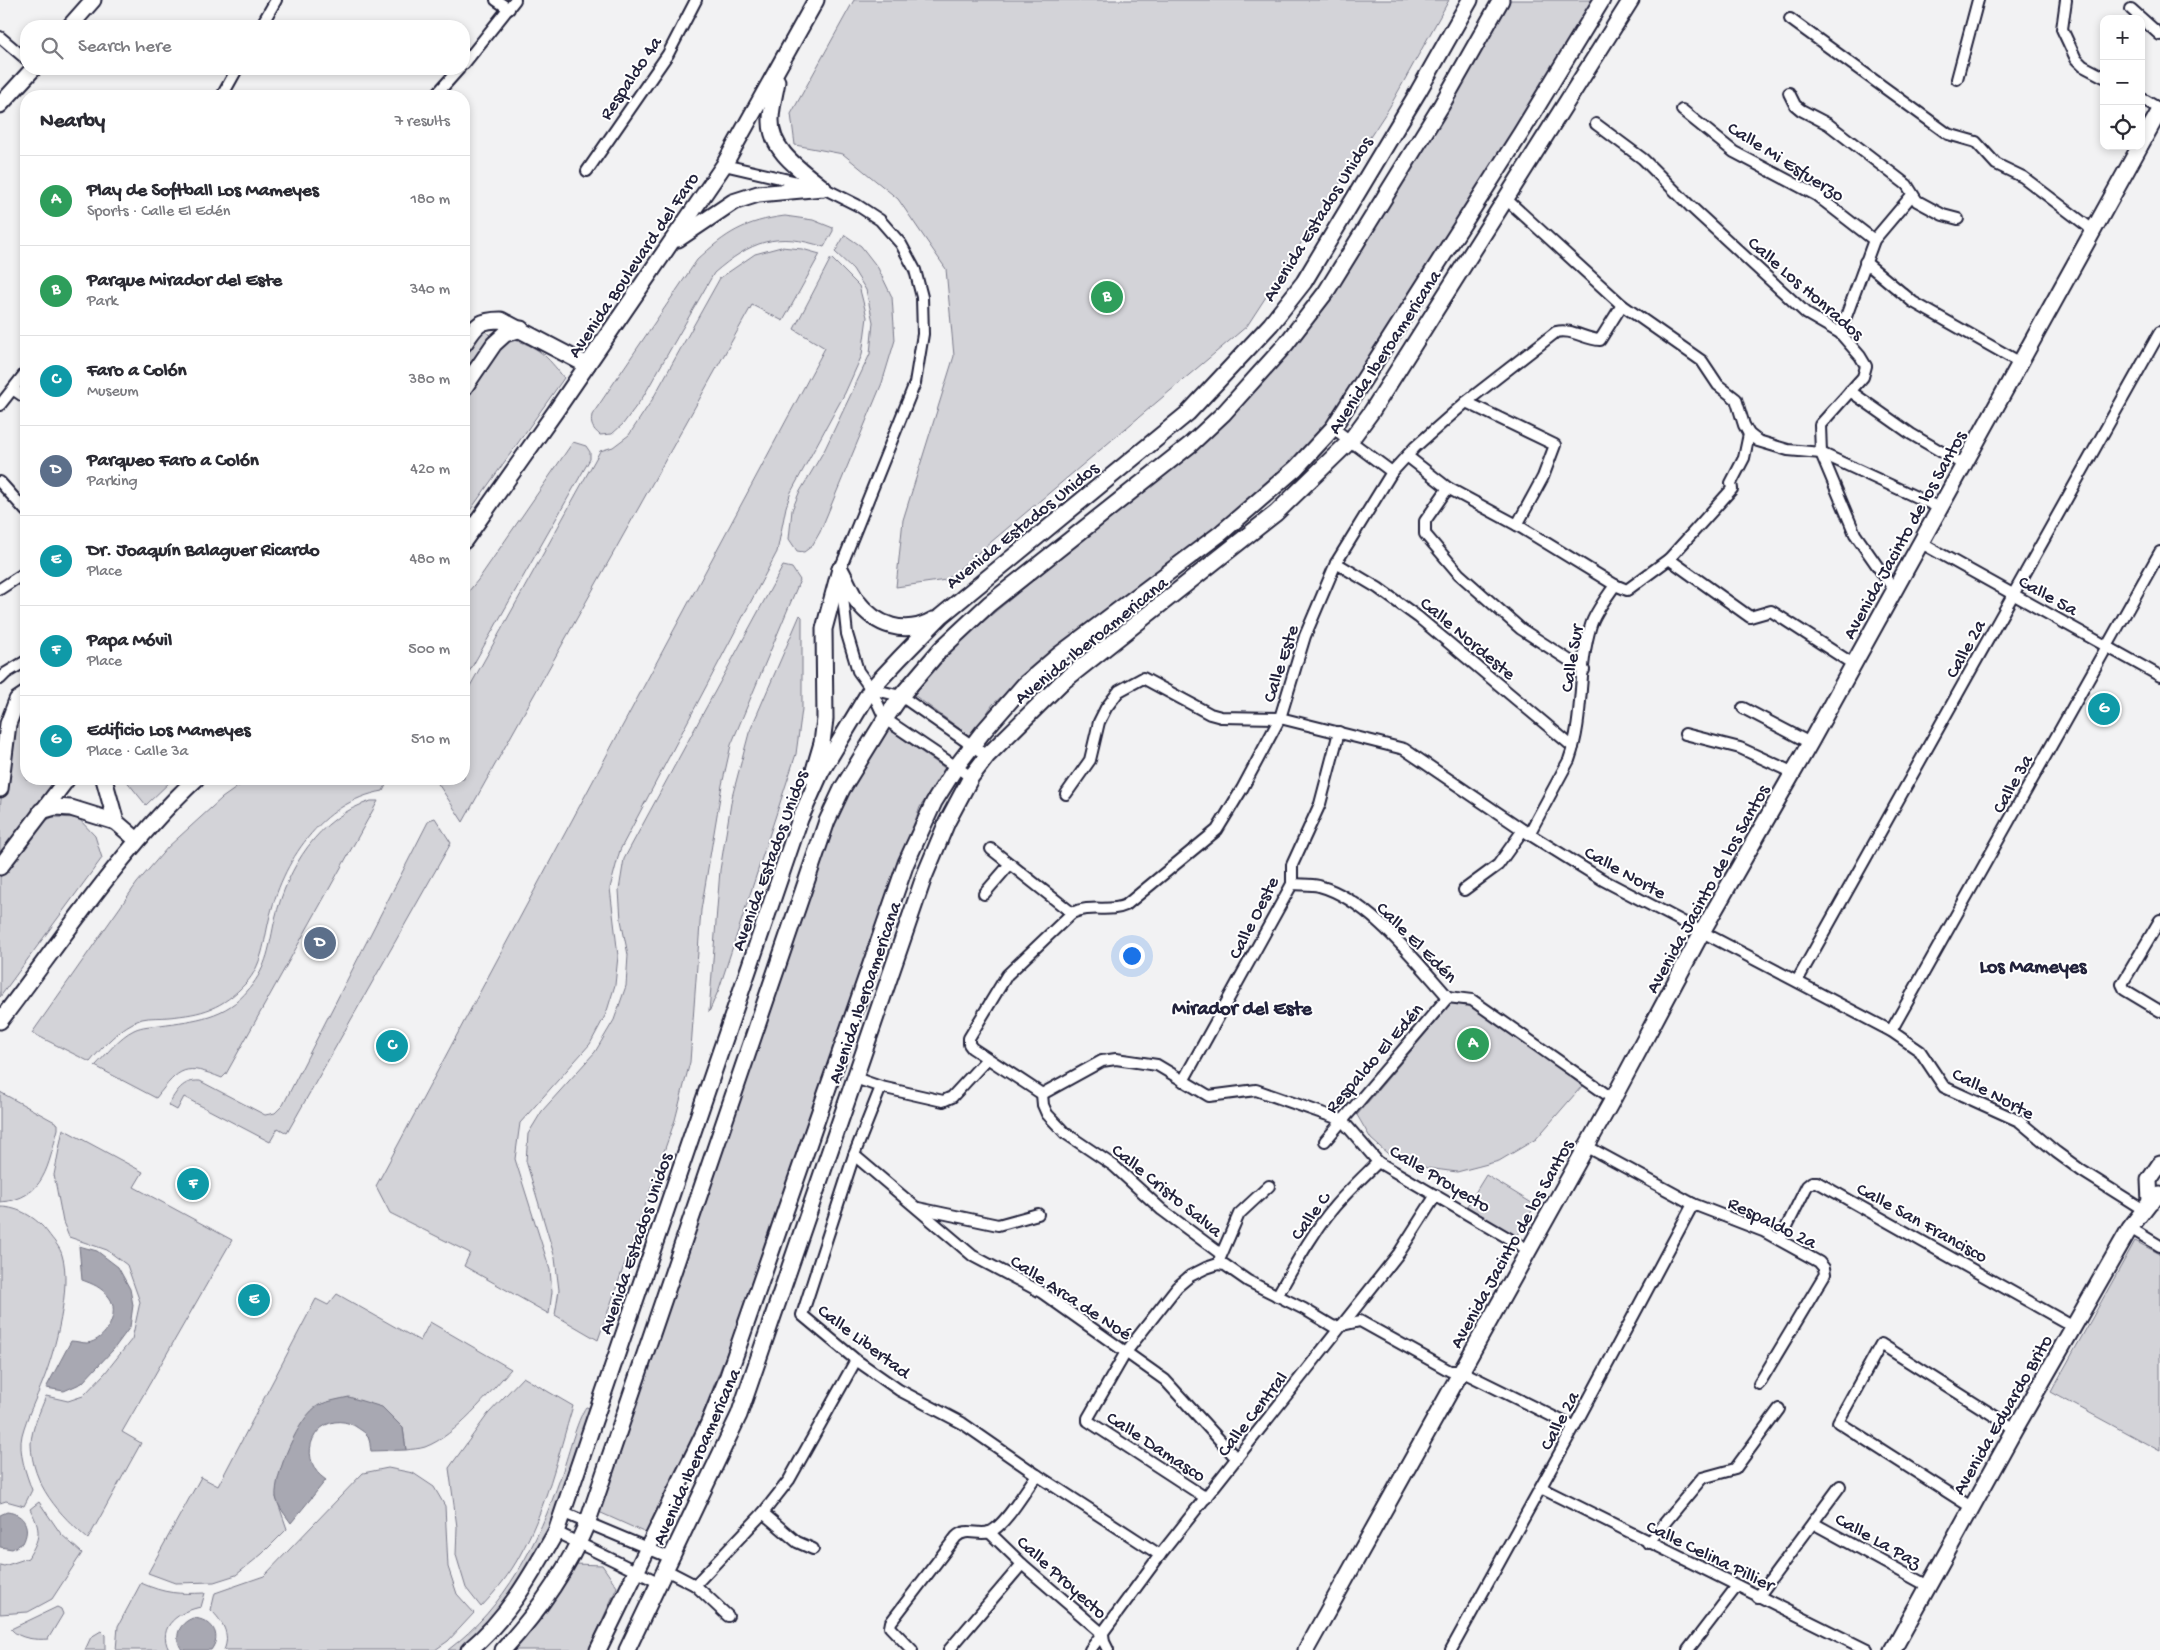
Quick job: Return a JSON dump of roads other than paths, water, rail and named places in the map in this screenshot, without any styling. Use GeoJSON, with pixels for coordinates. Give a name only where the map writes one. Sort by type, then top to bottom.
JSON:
{"type":"FeatureCollection","features":[{"type":"Feature","properties":{"kind":"street"},"geometry":{"type":"LineString","coordinates":[[75,20],[93,0]]}},
{"type":"Feature","properties":{"kind":"street"},"geometry":{"type":"LineString","coordinates":[[264,20],[276,0]]}},
{"type":"Feature","properties":{"kind":"street"},"geometry":{"type":"LineString","coordinates":[[470,56],[512,4],[496,0]]}},
{"type":"Feature","properties":{"kind":"street","name":"Respaldo 4a"},"geometry":{"type":"LineString","coordinates":[[587,171],[668,54],[696,0]]}},
{"type":"Feature","properties":{"kind":"street","name":"Avenida Boulevard del Faro"},"geometry":{"type":"LineString","coordinates":[[470,532],[724,165],[816,0]]}},
{"type":"Feature","properties":{"kind":"street","name":"Avenida Estados Unidos"},"geometry":{"type":"LineString","coordinates":[[469,1650],[500,1620],[556,1532],[800,819],[821,772],[871,689],[941,616],[1188,413],[1271,324],[1304,282],[1418,92],[1470,0]]}},
{"type":"Feature","properties":{"kind":"street"},"geometry":{"type":"LineString","coordinates":[[503,1650],[525,1626],[558,1580],[588,1521],[827,821],[842,789],[901,696],[941,649],[989,604],[1191,444],[1224,413],[1286,344],[1326,292],[1441,106],[1500,0]]}},
{"type":"Feature","properties":{"kind":"street","name":"Avenida Iberoamericana"},"geometry":{"type":"LineString","coordinates":[[598,1650],[708,1426],[728,1376],[906,863],[934,802],[972,746],[1007,704],[1043,668],[1111,614],[1221,533],[1296,468],[1333,428],[1516,141],[1602,0]]}},
{"type":"Feature","properties":{"kind":"street","name":"Avenida Iberoamericana"},"geometry":{"type":"LineString","coordinates":[[627,1650],[739,1415],[924,877],[947,822],[971,777],[987,756],[1061,683],[1276,513],[1350,441],[1372,411],[1631,0]]}},
{"type":"Feature","properties":{"kind":"street"},"geometry":{"type":"LineString","coordinates":[[1957,78],[1978,0]]}},
{"type":"Feature","properties":{"kind":"street"},"geometry":{"type":"LineString","coordinates":[[2066,0],[2062,29],[2076,59],[2083,66],[2100,75]]}},
{"type":"Feature","properties":{"kind":"street"},"geometry":{"type":"LineString","coordinates":[[2130,9],[2160,35]]}},
{"type":"Feature","properties":{"kind":"street"},"geometry":{"type":"LineString","coordinates":[[1790,19],[1948,134],[1976,142],[1996,164],[2023,177],[2094,231]]}},
{"type":"Feature","properties":{"kind":"street"},"geometry":{"type":"LineString","coordinates":[[0,37],[20,54]]}},
{"type":"Feature","properties":{"kind":"street"},"geometry":{"type":"LineString","coordinates":[[778,70],[771,121],[774,138],[783,154],[823,188]]}},
{"type":"Feature","properties":{"kind":"street"},"geometry":{"type":"LineString","coordinates":[[0,105],[28,75]]}},
{"type":"Feature","properties":{"kind":"street"},"geometry":{"type":"LineString","coordinates":[[226,90],[234,75]]}},
{"type":"Feature","properties":{"kind":"street"},"geometry":{"type":"LineString","coordinates":[[440,90],[454,75]]}},
{"type":"Feature","properties":{"kind":"street"},"geometry":{"type":"LineString","coordinates":[[1418,92],[1441,106]]}},
{"type":"Feature","properties":{"kind":"street"},"geometry":{"type":"LineString","coordinates":[[1789,93],[1796,105],[1802,110],[1828,124],[1848,138],[1907,185],[1912,195],[1927,208],[1958,220]]}},
{"type":"Feature","properties":{"kind":"street"},"geometry":{"type":"LineString","coordinates":[[2145,101],[2160,110]]}},
{"type":"Feature","properties":{"kind":"street","name":"Calle Mi Esfuerzo"},"geometry":{"type":"LineString","coordinates":[[1682,110],[1734,152],[1816,195],[1874,240]]}},
{"type":"Feature","properties":{"kind":"street","name":"Avenida Jacinto de los Santos"},"geometry":{"type":"LineString","coordinates":[[2145,138],[2160,110]]}},
{"type":"Feature","properties":{"kind":"street","name":"Calle Los Honrados"},"geometry":{"type":"LineString","coordinates":[[1596,124],[1643,159],[1690,206],[1807,314],[1840,333],[1860,356],[1866,366],[1862,376],[1820,425],[1821,453],[1855,534],[1894,590]]}},
{"type":"Feature","properties":{"kind":"street","name":"Avenida Jacinto de los Santos"},"geometry":{"type":"LineString","coordinates":[[1306,1650],[1613,1099],[1702,932],[1794,772],[2138,150]]}},
{"type":"Feature","properties":{"kind":"street"},"geometry":{"type":"LineString","coordinates":[[724,165],[823,188],[857,204],[880,220],[901,244],[915,270],[922,297],[923,334],[914,383],[840,569],[824,629],[825,719],[822,743],[800,819]]}},
{"type":"Feature","properties":{"kind":"street"},"geometry":{"type":"LineString","coordinates":[[668,246],[708,217],[733,202],[758,194],[823,188]]}},
{"type":"Feature","properties":{"kind":"street"},"geometry":{"type":"LineString","coordinates":[[1840,333],[1874,240],[1912,195]]}},
{"type":"Feature","properties":{"kind":"street"},"geometry":{"type":"LineString","coordinates":[[1505,198],[1622,305],[1702,361],[1718,385],[1736,400],[1744,425],[1749,434],[1758,441],[1776,448],[1821,453],[1940,508]]}},
{"type":"Feature","properties":{"kind":"street"},"geometry":{"type":"LineString","coordinates":[[1865,262],[1914,302],[2021,363]]}},
{"type":"Feature","properties":{"kind":"street","name":"Calle Este"},"geometry":{"type":"LineString","coordinates":[[1072,913],[1083,908],[1119,909],[1126,905],[1217,830],[1242,789],[1280,718],[1305,636],[1336,563],[1392,472],[1406,456],[1466,402],[1556,332],[1568,330],[1588,340],[1600,340],[1622,305]]}},
{"type":"Feature","properties":{"kind":"street"},"geometry":{"type":"LineString","coordinates":[[470,335],[477,324],[487,320],[501,320],[587,365]]}},
{"type":"Feature","properties":{"kind":"street"},"geometry":{"type":"LineString","coordinates":[[470,379],[494,344],[505,334],[521,329]]}},
{"type":"Feature","properties":{"kind":"street","name":"Calle 2a"},"geometry":{"type":"LineString","coordinates":[[1797,981],[2160,332]]}},
{"type":"Feature","properties":{"kind":"street"},"geometry":{"type":"LineString","coordinates":[[0,405],[20,381]]}},
{"type":"Feature","properties":{"kind":"street"},"geometry":{"type":"LineString","coordinates":[[14,390],[20,394]]}},
{"type":"Feature","properties":{"kind":"street"},"geometry":{"type":"LineString","coordinates":[[1850,391],[1912,434],[1964,465]]}},
{"type":"Feature","properties":{"kind":"street"},"geometry":{"type":"LineString","coordinates":[[1466,402],[1555,446],[1543,477],[1517,525]]}},
{"type":"Feature","properties":{"kind":"street"},"geometry":{"type":"LineString","coordinates":[[1333,428],[1392,472]]}},
{"type":"Feature","properties":{"kind":"street"},"geometry":{"type":"LineString","coordinates":[[1406,456],[1448,488],[1517,525],[1615,585],[1627,590],[1669,559],[1719,505],[1732,486],[1744,458],[1749,434]]}},
{"type":"Feature","properties":{"kind":"street"},"geometry":{"type":"LineString","coordinates":[[0,482],[20,504]]}},
{"type":"Feature","properties":{"kind":"street"},"geometry":{"type":"LineString","coordinates":[[1448,488],[1425,521],[1425,534],[1459,574],[1521,629],[1584,670]]}},
{"type":"Feature","properties":{"kind":"street","name":"Calle 5a"},"geometry":{"type":"LineString","coordinates":[[1921,543],[2160,676]]}},
{"type":"Feature","properties":{"kind":"street","name":"Calle 3a"},"geometry":{"type":"LineString","coordinates":[[1891,1031],[2160,552]]}},
{"type":"Feature","properties":{"kind":"street"},"geometry":{"type":"LineString","coordinates":[[1669,559],[1750,617],[1767,610],[1771,611],[1853,664]]}},
{"type":"Feature","properties":{"kind":"street","name":"Calle Nordeste"},"geometry":{"type":"LineString","coordinates":[[1336,563],[1378,588],[1418,616],[1573,747]]}},
{"type":"Feature","properties":{"kind":"street"},"geometry":{"type":"LineString","coordinates":[[840,569],[857,601],[875,618],[898,629],[912,629],[941,616]]}},
{"type":"Feature","properties":{"kind":"street"},"geometry":{"type":"LineString","coordinates":[[840,569],[847,634],[858,671],[871,689],[885,719],[971,777]]}},
{"type":"Feature","properties":{"kind":"street"},"geometry":{"type":"LineString","coordinates":[[0,589],[20,576]]}},
{"type":"Feature","properties":{"kind":"street","name":"Calle Sur"},"geometry":{"type":"LineString","coordinates":[[1464,890],[1498,865],[1526,832],[1569,760],[1579,716],[1592,624],[1615,585]]}},
{"type":"Feature","properties":{"kind":"street"},"geometry":{"type":"LineString","coordinates":[[0,679],[20,664]]}},
{"type":"Feature","properties":{"kind":"street","name":"Calle Norte"},"geometry":{"type":"LineString","coordinates":[[1066,794],[1090,760],[1099,722],[1106,708],[1117,692],[1143,678],[1210,714],[1221,717],[1280,718],[1398,747],[1410,752],[1526,832],[1603,880],[1891,1031],[1920,1051],[1944,1087],[2019,1121],[2076,1166],[2151,1202]]}},
{"type":"Feature","properties":{"kind":"street"},"geometry":{"type":"LineString","coordinates":[[871,689],[901,696],[987,756]]}},
{"type":"Feature","properties":{"kind":"street"},"geometry":{"type":"LineString","coordinates":[[0,789],[8,724],[17,700],[20,698]]}},
{"type":"Feature","properties":{"kind":"street"},"geometry":{"type":"LineString","coordinates":[[1743,708],[1810,743]]}},
{"type":"Feature","properties":{"kind":"street","name":"Calle Oeste"},"geometry":{"type":"LineString","coordinates":[[1183,1081],[1292,884],[1292,865],[1320,804],[1339,732]]}},
{"type":"Feature","properties":{"kind":"street"},"geometry":{"type":"LineString","coordinates":[[1685,734],[1740,748],[1794,772]]}},
{"type":"Feature","properties":{"kind":"street"},"geometry":{"type":"LineString","coordinates":[[0,867],[62,785]]}},
{"type":"Feature","properties":{"kind":"street"},"geometry":{"type":"LineString","coordinates":[[106,785],[116,822]]}},
{"type":"Feature","properties":{"kind":"street"},"geometry":{"type":"LineString","coordinates":[[0,1021],[137,840],[166,807],[190,785]]}},
{"type":"Feature","properties":{"kind":"street"},"geometry":{"type":"LineString","coordinates":[[41,812],[55,807],[71,808],[116,822],[137,840]]}},
{"type":"Feature","properties":{"kind":"street"},"geometry":{"type":"LineString","coordinates":[[991,849],[1072,913],[1007,975],[982,1016],[970,1038],[969,1044],[987,1059],[1042,1094],[1102,1061],[1122,1059],[1156,1065],[1210,1096],[1256,1090],[1342,1120]]}},
{"type":"Feature","properties":{"kind":"street"},"geometry":{"type":"LineString","coordinates":[[984,894],[1010,864]]}},
{"type":"Feature","properties":{"kind":"street","name":"Calle El Edén"},"geometry":{"type":"LineString","coordinates":[[1292,884],[1318,886],[1361,909],[1386,928],[1448,997],[1472,1000],[1613,1099]]}},
{"type":"Feature","properties":{"kind":"street"},"geometry":{"type":"LineString","coordinates":[[2160,920],[2122,984],[2125,990],[2160,1011]]}},
{"type":"Feature","properties":{"kind":"street","name":"Respaldo El Edén"},"geometry":{"type":"LineString","coordinates":[[1325,1141],[1448,997]]}},
{"type":"Feature","properties":{"kind":"street"},"geometry":{"type":"LineString","coordinates":[[855,1078],[881,1087],[943,1101],[952,1097],[987,1059]]}},
{"type":"Feature","properties":{"kind":"street","name":"Calle Libertad"},"geometry":{"type":"LineString","coordinates":[[881,1087],[854,1155],[802,1313],[856,1360],[899,1390],[962,1422],[1037,1475],[1160,1555]]}},
{"type":"Feature","properties":{"kind":"street","name":"Calle Cristo Salva"},"geometry":{"type":"LineString","coordinates":[[1042,1094],[1043,1105],[1047,1114],[1065,1133],[1114,1166],[1158,1208],[1225,1265],[1248,1281],[1334,1327],[1360,1321],[1450,1371],[1461,1371],[1574,1427]]}},
{"type":"Feature","properties":{"kind":"street","name":"Calle Proyecto"},"geometry":{"type":"LineString","coordinates":[[1342,1120],[1378,1162],[1528,1249]]}},
{"type":"Feature","properties":{"kind":"street","name":"Respaldo 2a"},"geometry":{"type":"LineString","coordinates":[[1586,1146],[1693,1204],[1763,1231],[1819,1262],[1824,1268],[1825,1274],[1759,1384]]}},
{"type":"Feature","properties":{"kind":"street","name":"Calle Arca de Noé"},"geometry":{"type":"LineString","coordinates":[[854,1155],[973,1256],[1041,1292],[1175,1389],[1237,1459]]}},
{"type":"Feature","properties":{"kind":"street","name":"Calle C"},"geometry":{"type":"LineString","coordinates":[[1277,1296],[1301,1254],[1327,1216],[1378,1162]]}},
{"type":"Feature","properties":{"kind":"street"},"geometry":{"type":"LineString","coordinates":[[2151,1202],[2149,1180],[2160,1164]]}},
{"type":"Feature","properties":{"kind":"street","name":"Calle San Francisco"},"geometry":{"type":"LineString","coordinates":[[1780,1240],[1807,1186],[1812,1182],[1817,1182],[2074,1326]]}},
{"type":"Feature","properties":{"kind":"street"},"geometry":{"type":"LineString","coordinates":[[1219,1259],[1239,1214],[1269,1186]]}},
{"type":"Feature","properties":{"kind":"street","name":"Calle Central"},"geometry":{"type":"LineString","coordinates":[[1090,1650],[1160,1555],[1399,1253],[1436,1195]]}},
{"type":"Feature","properties":{"kind":"street","name":"Avenida Eduardo Brito"},"geometry":{"type":"LineString","coordinates":[[1893,1650],[1971,1507],[2130,1228],[2151,1202]]}},
{"type":"Feature","properties":{"kind":"street","name":"Calle 2a"},"geometry":{"type":"LineString","coordinates":[[1451,1650],[1541,1488],[1693,1204]]}},
{"type":"Feature","properties":{"kind":"street"},"geometry":{"type":"LineString","coordinates":[[917,1208],[1000,1225],[1038,1214]]}},
{"type":"Feature","properties":{"kind":"street"},"geometry":{"type":"LineString","coordinates":[[2130,1228],[2160,1246]]}},
{"type":"Feature","properties":{"kind":"street","name":"Calle Damasco"},"geometry":{"type":"LineString","coordinates":[[1206,1498],[1088,1421],[1088,1418],[1126,1352],[1181,1282],[1219,1259]]}},
{"type":"Feature","properties":{"kind":"street"},"geometry":{"type":"LineString","coordinates":[[1971,1507],[1838,1422],[1881,1344],[2015,1429]]}},
{"type":"Feature","properties":{"kind":"street"},"geometry":{"type":"LineString","coordinates":[[694,1584],[763,1513],[793,1474],[856,1360]]}},
{"type":"Feature","properties":{"kind":"street"},"geometry":{"type":"LineString","coordinates":[[1648,1543],[1702,1478],[1735,1469],[1780,1409]]}},
{"type":"Feature","properties":{"kind":"street"},"geometry":{"type":"LineString","coordinates":[[912,1650],[890,1625],[959,1533],[989,1532],[1000,1525],[1037,1475]]}},
{"type":"Feature","properties":{"kind":"street"},"geometry":{"type":"LineString","coordinates":[[1758,1597],[1840,1486]]}},
{"type":"Feature","properties":{"kind":"street","name":"Calle Celina Pillier"},"geometry":{"type":"LineString","coordinates":[[1541,1488],[1648,1543],[1867,1650]]}},
{"type":"Feature","properties":{"kind":"street"},"geometry":{"type":"LineString","coordinates":[[564,1512],[648,1548],[666,1570],[694,1584],[728,1616]]}},
{"type":"Feature","properties":{"kind":"street"},"geometry":{"type":"LineString","coordinates":[[763,1513],[797,1542],[813,1549]]}},
{"type":"Feature","properties":{"kind":"street","name":"Calle La Paz"},"geometry":{"type":"LineString","coordinates":[[1813,1523],[1928,1586]]}},
{"type":"Feature","properties":{"kind":"street"},"geometry":{"type":"LineString","coordinates":[[556,1532],[637,1570],[666,1570]]}},
{"type":"Feature","properties":{"kind":"street","name":"Calle Proyecto"},"geometry":{"type":"LineString","coordinates":[[989,1532],[1022,1564],[1103,1634],[1108,1650]]}},
{"type":"Feature","properties":{"kind":"street"},"geometry":{"type":"LineString","coordinates":[[950,1650],[1022,1564]]}},
{"type":"Feature","properties":{"kind":"street"},"geometry":{"type":"LineString","coordinates":[[1688,1650],[1737,1586]]}},
{"type":"Feature","properties":{"kind":"place","name":"Parque Mirador del Este"},"geometry":{"type":"Point","coordinates":[1107,297]}},
{"type":"Feature","properties":{"kind":"place","name":"Edificio Los Mameyes"},"geometry":{"type":"Point","coordinates":[2104,709]}},
{"type":"Feature","properties":{"kind":"place","name":"Parqueo Faro a Colón"},"geometry":{"type":"Point","coordinates":[320,943]}},
{"type":"Feature","properties":{"kind":"place","name":"Play de Softball Los Mameyes"},"geometry":{"type":"Point","coordinates":[1473,1044]}},
{"type":"Feature","properties":{"kind":"place","name":"Faro a Colón"},"geometry":{"type":"Point","coordinates":[392,1046]}},
{"type":"Feature","properties":{"kind":"place","name":"Papa Móvil"},"geometry":{"type":"Point","coordinates":[193,1184]}},
{"type":"Feature","properties":{"kind":"place","name":"Dr. Joaquín Balaguer Ricardo"},"geometry":{"type":"Point","coordinates":[254,1300]}},
{"type":"Feature","properties":{"kind":"district","name":"Los Mameyes"},"geometry":{"type":"Point","coordinates":[2033,965]}},
{"type":"Feature","properties":{"kind":"district","name":"Mirador del Este"},"geometry":{"type":"Point","coordinates":[1242,1007]}}]}
